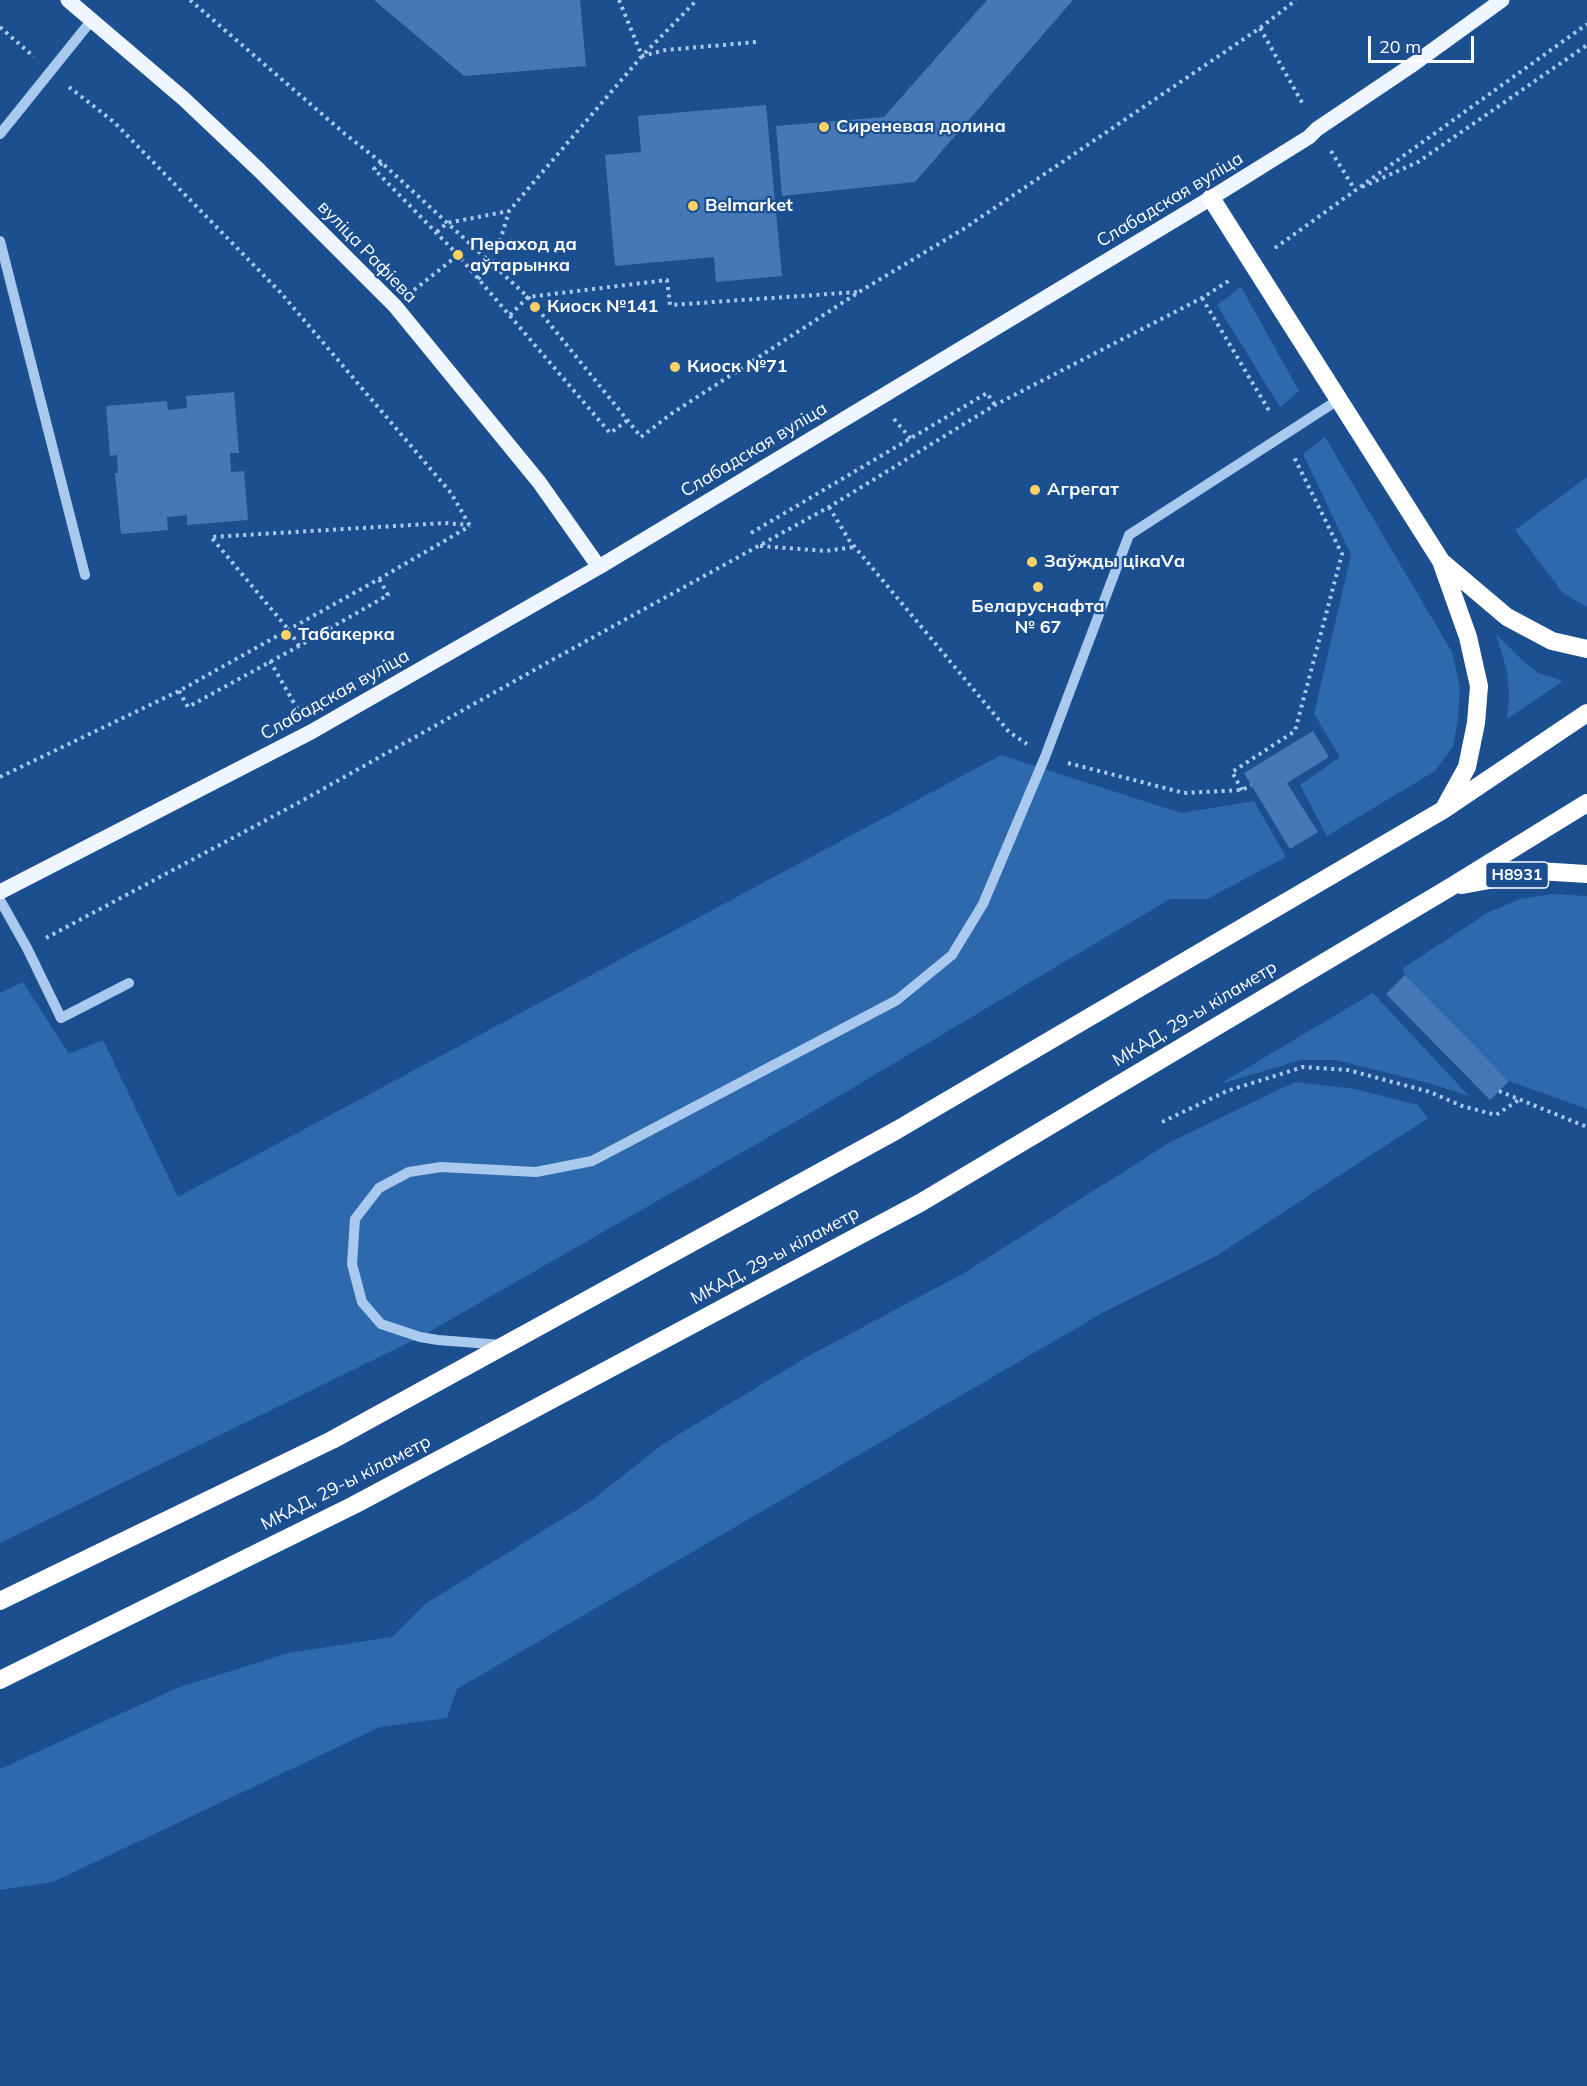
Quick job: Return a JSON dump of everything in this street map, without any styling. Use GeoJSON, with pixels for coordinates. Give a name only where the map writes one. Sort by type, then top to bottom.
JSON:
{"type":"FeatureCollection","features":[{"type":"Feature","properties":{"kind":"highway"},"geometry":{"type":"LineString","coordinates":[[1211,198],[1441,561],[1468,637],[1479,686],[1476,723],[1467,767],[1443,810]]}},
{"type":"Feature","properties":{"kind":"highway"},"geometry":{"type":"LineString","coordinates":[[1441,561],[1507,618],[1552,641],[1587,649]]}},
{"type":"Feature","properties":{"kind":"highway"},"geometry":{"type":"LineString","coordinates":[[0,1601],[332,1440],[897,1130],[1443,810],[1587,713]]}},
{"type":"Feature","properties":{"kind":"highway","name":"МКАД, 29-ы кіламетр"},"geometry":{"type":"LineString","coordinates":[[0,1680],[354,1504],[920,1203],[1449,888],[1587,803]]}},
{"type":"Feature","properties":{"kind":"highway","name":"Н8931"},"geometry":{"type":"LineString","coordinates":[[1449,888],[1538,871],[1587,874]]}},
{"type":"Feature","properties":{"kind":"main road","name":"вуліца Рафіева"},"geometry":{"type":"LineString","coordinates":[[68,0],[184,99],[260,171],[395,306],[539,482],[599,567]]}},
{"type":"Feature","properties":{"kind":"main road","name":"Слабадская вуліца"},"geometry":{"type":"LineString","coordinates":[[0,892],[311,732],[599,567],[1309,137],[1317,129],[1415,63],[1502,0]]}},
{"type":"Feature","properties":{"kind":"lane"},"geometry":{"type":"LineString","coordinates":[[0,134],[91,21]]}},
{"type":"Feature","properties":{"kind":"lane"},"geometry":{"type":"LineString","coordinates":[[0,241],[86,576]]}},
{"type":"Feature","properties":{"kind":"lane"},"geometry":{"type":"LineString","coordinates":[[505,1345],[438,1340],[411,1334],[381,1324],[362,1302],[352,1264],[355,1219],[379,1188],[409,1172],[441,1167],[536,1172],[591,1161],[897,1000],[952,956],[983,904],[1045,757],[1129,535],[1338,400]]}},
{"type":"Feature","properties":{"kind":"lane"},"geometry":{"type":"LineString","coordinates":[[0,900],[27,948],[61,1018],[129,983]]}},
{"type":"Feature","properties":{"kind":"path"},"geometry":{"type":"LineString","coordinates":[[190,0],[345,134],[382,163],[528,297],[640,437],[671,414],[859,292],[965,228],[1250,35],[1296,0]]}},
{"type":"Feature","properties":{"kind":"path"},"geometry":{"type":"LineString","coordinates":[[619,0],[642,56]]}},
{"type":"Feature","properties":{"kind":"path"},"geometry":{"type":"LineString","coordinates":[[478,279],[493,264],[509,211],[642,56],[697,0]]}},
{"type":"Feature","properties":{"kind":"path"},"geometry":{"type":"LineString","coordinates":[[27,948],[298,803],[829,507],[995,405],[1202,298],[1252,265],[1587,24]]}},
{"type":"Feature","properties":{"kind":"path"},"geometry":{"type":"LineString","coordinates":[[0,27],[114,123],[281,293],[451,493],[470,526]]}},
{"type":"Feature","properties":{"kind":"path"},"geometry":{"type":"LineString","coordinates":[[642,56],[666,50],[757,42]]}},
{"type":"Feature","properties":{"kind":"path"},"geometry":{"type":"LineString","coordinates":[[1355,190],[1418,162],[1587,45]]}},
{"type":"Feature","properties":{"kind":"path"},"geometry":{"type":"LineString","coordinates":[[382,163],[374,169],[458,255],[610,433],[628,420]]}},
{"type":"Feature","properties":{"kind":"path"},"geometry":{"type":"LineString","coordinates":[[437,232],[447,223],[509,211]]}},
{"type":"Feature","properties":{"kind":"path"},"geometry":{"type":"LineString","coordinates":[[395,306],[458,255]]}},
{"type":"Feature","properties":{"kind":"path"},"geometry":{"type":"LineString","coordinates":[[510,315],[528,297],[667,280],[670,305],[859,292]]}},
{"type":"Feature","properties":{"kind":"path"},"geometry":{"type":"LineString","coordinates":[[1202,298],[1283,435],[1342,554],[1295,731],[1232,772],[1242,790]]}},
{"type":"Feature","properties":{"kind":"path"},"geometry":{"type":"LineString","coordinates":[[751,533],[987,393],[995,405]]}},
{"type":"Feature","properties":{"kind":"path"},"geometry":{"type":"LineString","coordinates":[[829,507],[855,547],[1009,732],[1045,757],[1184,793],[1242,790],[1251,785]]}},
{"type":"Feature","properties":{"kind":"path"},"geometry":{"type":"LineString","coordinates":[[299,646],[211,537],[446,523],[470,526]]}},
{"type":"Feature","properties":{"kind":"path"},"geometry":{"type":"LineString","coordinates":[[0,777],[179,691],[470,526]]}},
{"type":"Feature","properties":{"kind":"path"},"geometry":{"type":"LineString","coordinates":[[759,546],[826,551],[855,547]]}},
{"type":"Feature","properties":{"kind":"path"},"geometry":{"type":"LineString","coordinates":[[179,691],[188,707],[299,646],[388,595],[379,579]]}},
{"type":"Feature","properties":{"kind":"path"},"geometry":{"type":"LineString","coordinates":[[270,662],[311,732]]}},
{"type":"Feature","properties":{"kind":"path"},"geometry":{"type":"LineString","coordinates":[[1162,1122],[1227,1091],[1303,1067],[1348,1070],[1431,1092],[1462,1106],[1496,1114],[1520,1099]]}},
{"type":"Feature","properties":{"kind":"path"},"geometry":{"type":"LineString","coordinates":[[1499,1091],[1587,1127]]}},
{"type":"Feature","properties":{"kind":"shaded area"},"geometry":{"type":"Polygon","coordinates":[[[1241,287],[1299,391],[1280,407],[1217,305],[1241,287]]]}},
{"type":"Feature","properties":{"kind":"shaded area"},"geometry":{"type":"Polygon","coordinates":[[[1325,437],[1452,652],[1460,688],[1453,746],[1435,771],[1327,836],[1300,785],[1340,757],[1314,714],[1351,555],[1303,454],[1325,437]]]}},
{"type":"Feature","properties":{"kind":"shaded area"},"geometry":{"type":"Polygon","coordinates":[[[1587,477],[1587,607],[1563,593],[1515,530],[1587,477]]]}},
{"type":"Feature","properties":{"kind":"shaded area"},"geometry":{"type":"Polygon","coordinates":[[[1496,634],[1538,673],[1563,681],[1507,719],[1509,695],[1507,671],[1496,634]]]}},
{"type":"Feature","properties":{"kind":"shaded area"},"geometry":{"type":"Polygon","coordinates":[[[1001,755],[1181,813],[1254,801],[1286,857],[1207,899],[1170,899],[807,1115],[420,1337],[0,1543],[0,993],[23,982],[69,1054],[103,1040],[178,1197],[1001,755]]]}},
{"type":"Feature","properties":{"kind":"shaded area"},"geometry":{"type":"Polygon","coordinates":[[[1552,894],[1587,896],[1587,1109],[1509,1081],[1405,975],[1402,969],[1487,913],[1520,899],[1552,894]]]}},
{"type":"Feature","properties":{"kind":"shaded area"},"geometry":{"type":"Polygon","coordinates":[[[1373,993],[1469,1096],[1432,1084],[1336,1060],[1301,1060],[1220,1084],[1373,993]]]}},
{"type":"Feature","properties":{"kind":"shaded area"},"geometry":{"type":"Polygon","coordinates":[[[1295,1082],[1356,1089],[1418,1105],[1428,1118],[1216,1256],[1104,1312],[457,1689],[447,1718],[380,1727],[53,1882],[0,1890],[0,1769],[177,1688],[288,1653],[392,1637],[425,1604],[591,1501],[663,1444],[805,1358],[964,1273],[1172,1141],[1295,1082]]]}},
{"type":"Feature","properties":{"kind":"building"},"geometry":{"type":"Polygon","coordinates":[[[374,0],[580,0],[586,66],[464,76],[374,0]]]}},
{"type":"Feature","properties":{"kind":"building"},"geometry":{"type":"Polygon","coordinates":[[[987,0],[1073,0],[915,182],[782,196],[776,126],[884,117],[987,0]]]}},
{"type":"Feature","properties":{"kind":"building","name":"Belmarket"},"geometry":{"type":"Polygon","coordinates":[[[766,105],[782,276],[716,282],[714,257],[615,266],[605,155],[641,152],[638,116],[766,105]]]}},
{"type":"Feature","properties":{"kind":"building"},"geometry":{"type":"Polygon","coordinates":[[[234,392],[239,453],[230,453],[231,472],[244,471],[248,520],[187,525],[187,515],[167,517],[168,530],[121,534],[115,473],[118,473],[117,455],[110,456],[106,406],[167,401],[168,410],[187,408],[186,396],[234,392]]]}},
{"type":"Feature","properties":{"kind":"building"},"geometry":{"type":"Polygon","coordinates":[[[1313,731],[1329,757],[1287,783],[1318,832],[1290,849],[1244,773],[1313,731]]]}},
{"type":"Feature","properties":{"kind":"building"},"geometry":{"type":"Polygon","coordinates":[[[1405,975],[1509,1081],[1490,1100],[1386,994],[1405,975]]]}},
{"type":"Feature","properties":{"kind":"place","name":"Сиреневая долина"},"geometry":{"type":"Point","coordinates":[824,127]}},
{"type":"Feature","properties":{"kind":"place","name":"Belmarket"},"geometry":{"type":"Point","coordinates":[693,206]}},
{"type":"Feature","properties":{"kind":"place","name":"Пераход да аўтарынка"},"geometry":{"type":"Point","coordinates":[458,255]}},
{"type":"Feature","properties":{"kind":"place","name":"Киоск №141"},"geometry":{"type":"Point","coordinates":[535,307]}},
{"type":"Feature","properties":{"kind":"place","name":"Киоск №71"},"geometry":{"type":"Point","coordinates":[675,367]}},
{"type":"Feature","properties":{"kind":"place","name":"Агрегат"},"geometry":{"type":"Point","coordinates":[1035,490]}},
{"type":"Feature","properties":{"kind":"place","name":"Заўжды цікаVа"},"geometry":{"type":"Point","coordinates":[1032,562]}},
{"type":"Feature","properties":{"kind":"place","name":"Беларуснафта № 67"},"geometry":{"type":"Point","coordinates":[1038,587]}},
{"type":"Feature","properties":{"kind":"place","name":"Табакерка"},"geometry":{"type":"Point","coordinates":[286,635]}}]}
